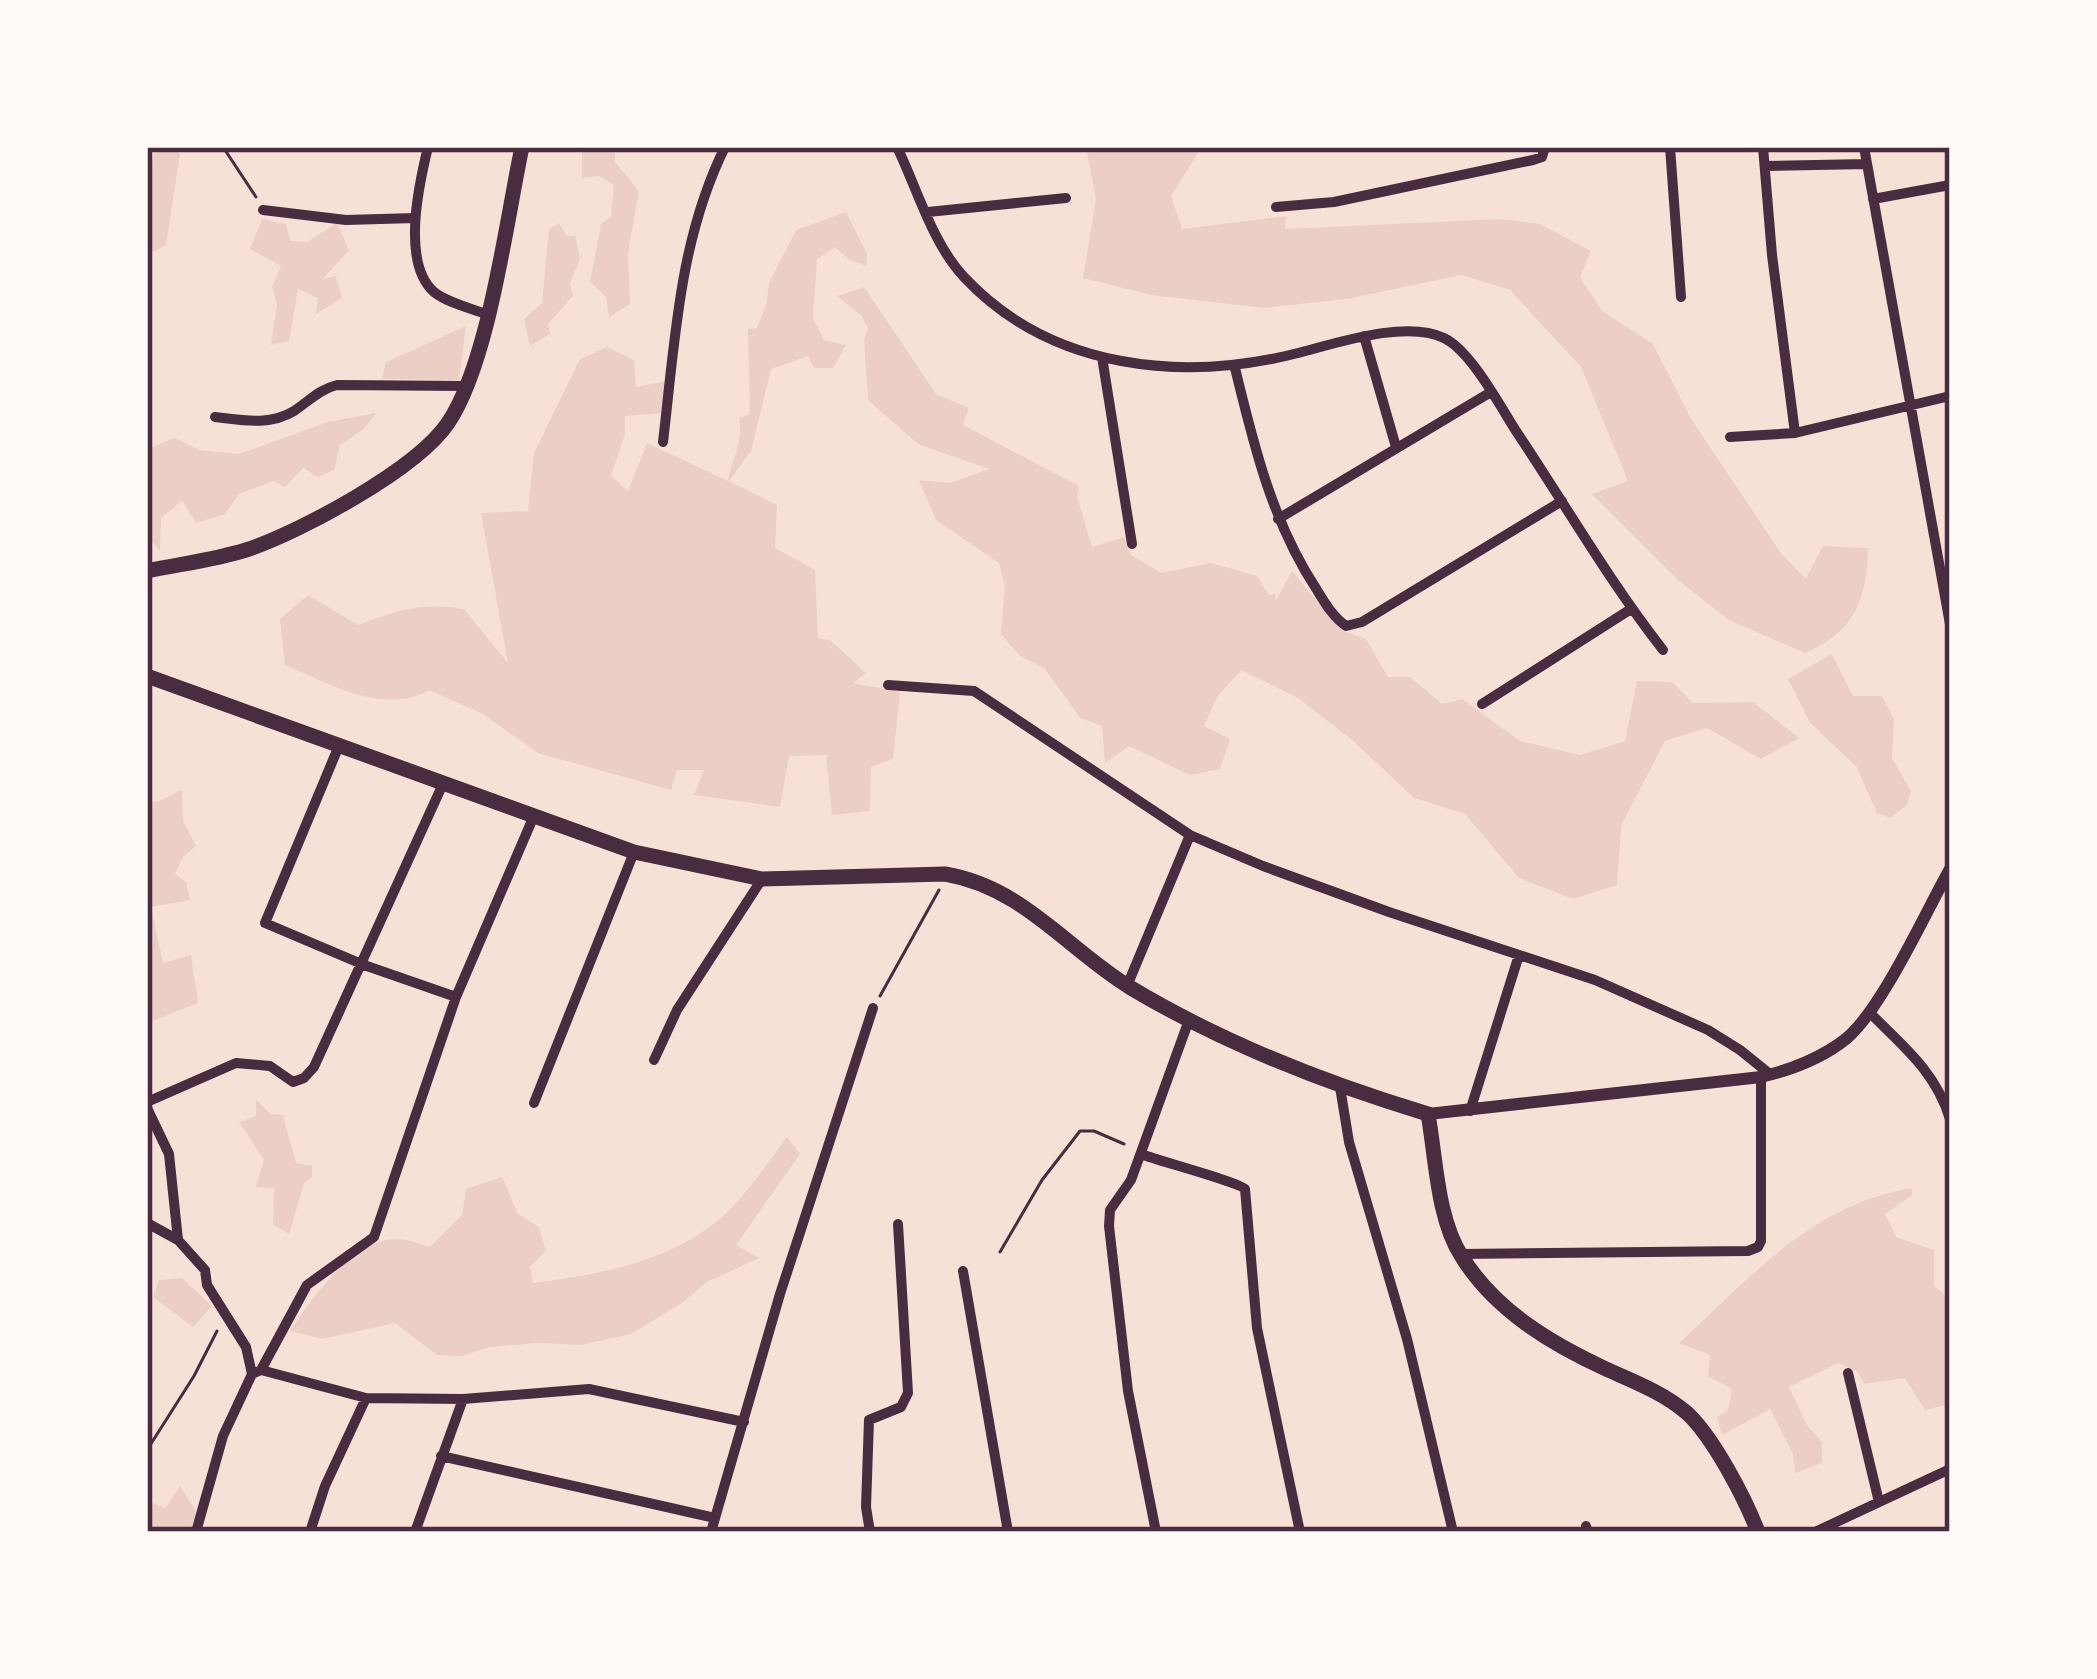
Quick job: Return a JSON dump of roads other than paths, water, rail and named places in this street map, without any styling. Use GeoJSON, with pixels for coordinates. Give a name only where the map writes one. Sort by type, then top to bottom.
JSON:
{"type":"FeatureCollection","features":[{"type":"Feature","properties":{"kind":"main road"},"geometry":{"type":"LineString","coordinates":[[147,571],[247,550],[362,493],[435,439],[465,386],[486,314],[521,147]]}},
{"type":"Feature","properties":{"kind":"main road"},"geometry":{"type":"LineString","coordinates":[[147,676],[634,852],[762,879],[945,874],[971,879],[1025,906],[1126,986],[1189,1020],[1340,1087],[1428,1114],[1447,1218],[1459,1254],[1504,1306],[1536,1332],[1651,1390],[1686,1413],[1735,1486],[1758,1532]]}},
{"type":"Feature","properties":{"kind":"street"},"geometry":{"type":"LineString","coordinates":[[428,147],[415,218],[417,253],[426,283],[436,294],[486,314]]}},
{"type":"Feature","properties":{"kind":"street"},"geometry":{"type":"LineString","coordinates":[[663,442],[685,263],[695,218],[725,147]]}},
{"type":"Feature","properties":{"kind":"street"},"geometry":{"type":"LineString","coordinates":[[898,147],[964,277],[1036,332],[1102,357],[1135,366],[1235,368],[1364,336],[1411,332],[1451,341],[1491,392],[1631,609],[1663,650]]}},
{"type":"Feature","properties":{"kind":"street"},"geometry":{"type":"LineString","coordinates":[[1670,147],[1681,297]]}},
{"type":"Feature","properties":{"kind":"street"},"geometry":{"type":"LineString","coordinates":[[1763,147],[1795,433]]}},
{"type":"Feature","properties":{"kind":"street"},"geometry":{"type":"LineString","coordinates":[[1864,147],[1950,624]]}},
{"type":"Feature","properties":{"kind":"street"},"geometry":{"type":"LineString","coordinates":[[1276,207],[1334,202],[1533,160],[1545,150]]}},
{"type":"Feature","properties":{"kind":"street"},"geometry":{"type":"LineString","coordinates":[[1766,166],[1867,164]]}},
{"type":"Feature","properties":{"kind":"street"},"geometry":{"type":"LineString","coordinates":[[1873,200],[1950,185]]}},
{"type":"Feature","properties":{"kind":"street"},"geometry":{"type":"LineString","coordinates":[[928,212],[1066,198]]}},
{"type":"Feature","properties":{"kind":"street"},"geometry":{"type":"LineString","coordinates":[[262,210],[346,220],[415,218]]}},
{"type":"Feature","properties":{"kind":"street"},"geometry":{"type":"LineString","coordinates":[[1364,336],[1396,447]]}},
{"type":"Feature","properties":{"kind":"street"},"geometry":{"type":"LineString","coordinates":[[1102,357],[1132,544]]}},
{"type":"Feature","properties":{"kind":"street"},"geometry":{"type":"LineString","coordinates":[[1235,368],[1256,453],[1279,519],[1300,563],[1346,626],[1362,622],[1562,501]]}},
{"type":"Feature","properties":{"kind":"street"},"geometry":{"type":"LineString","coordinates":[[215,417],[277,418],[337,386],[465,386]]}},
{"type":"Feature","properties":{"kind":"street"},"geometry":{"type":"LineString","coordinates":[[1279,519],[1491,392]]}},
{"type":"Feature","properties":{"kind":"street"},"geometry":{"type":"LineString","coordinates":[[1730,437],[1795,433],[1950,396]]}},
{"type":"Feature","properties":{"kind":"street"},"geometry":{"type":"LineString","coordinates":[[1482,704],[1631,609]]}},
{"type":"Feature","properties":{"kind":"street"},"geometry":{"type":"LineString","coordinates":[[888,685],[974,691],[1190,835],[1263,866],[1595,980],[1741,1050],[1766,1076],[1758,1247],[1748,1251],[1459,1254]]}},
{"type":"Feature","properties":{"kind":"street"},"geometry":{"type":"LineString","coordinates":[[338,748],[265,923],[456,997]]}},
{"type":"Feature","properties":{"kind":"street"},"geometry":{"type":"LineString","coordinates":[[178,1240],[170,1154],[147,1105],[236,1063],[269,1066],[293,1082],[304,1078],[364,965],[442,786]]}},
{"type":"Feature","properties":{"kind":"street"},"geometry":{"type":"LineString","coordinates":[[196,1532],[223,1436],[307,1286],[374,1237],[456,997],[533,818]]}},
{"type":"Feature","properties":{"kind":"street"},"geometry":{"type":"LineString","coordinates":[[1126,986],[1190,835]]}},
{"type":"Feature","properties":{"kind":"street"},"geometry":{"type":"LineString","coordinates":[[534,1103],[634,852]]}},
{"type":"Feature","properties":{"kind":"street"},"geometry":{"type":"LineString","coordinates":[[1428,1114],[1766,1076],[1833,1048],[1870,1013],[1950,868]]}},
{"type":"Feature","properties":{"kind":"street"},"geometry":{"type":"LineString","coordinates":[[654,1060],[677,1010],[762,879]]}},
{"type":"Feature","properties":{"kind":"street"},"geometry":{"type":"LineString","coordinates":[[1470,1111],[1519,955]]}},
{"type":"Feature","properties":{"kind":"street"},"geometry":{"type":"LineString","coordinates":[[711,1532],[780,1294],[873,1009]]}},
{"type":"Feature","properties":{"kind":"street"},"geometry":{"type":"LineString","coordinates":[[1870,1013],[1926,1067],[1950,1119]]}},
{"type":"Feature","properties":{"kind":"street"},"geometry":{"type":"LineString","coordinates":[[1156,1532],[1128,1391],[1110,1210],[1141,1154],[1189,1020]]}},
{"type":"Feature","properties":{"kind":"street"},"geometry":{"type":"LineString","coordinates":[[1340,1087],[1349,1142],[1407,1339],[1453,1532]]}},
{"type":"Feature","properties":{"kind":"street"},"geometry":{"type":"LineString","coordinates":[[1141,1154],[1199,1175],[1238,1182],[1245,1189],[1257,1328],[1300,1532]]}},
{"type":"Feature","properties":{"kind":"street"},"geometry":{"type":"LineString","coordinates":[[147,1222],[178,1240],[205,1270],[207,1285],[257,1372]]}},
{"type":"Feature","properties":{"kind":"street"},"geometry":{"type":"LineString","coordinates":[[870,1532],[866,1507],[869,1420],[901,1407],[908,1393],[898,1224]]}},
{"type":"Feature","properties":{"kind":"street"},"geometry":{"type":"LineString","coordinates":[[963,1271],[1008,1532]]}},
{"type":"Feature","properties":{"kind":"street"},"geometry":{"type":"LineString","coordinates":[[257,1372],[366,1399],[463,1399],[589,1389],[744,1422]]}},
{"type":"Feature","properties":{"kind":"street"},"geometry":{"type":"LineString","coordinates":[[1848,1373],[1879,1502]]}},
{"type":"Feature","properties":{"kind":"street"},"geometry":{"type":"LineString","coordinates":[[310,1532],[325,1486],[366,1399]]}},
{"type":"Feature","properties":{"kind":"street"},"geometry":{"type":"LineString","coordinates":[[415,1532],[463,1399]]}},
{"type":"Feature","properties":{"kind":"street"},"geometry":{"type":"LineString","coordinates":[[441,1456],[715,1518]]}},
{"type":"Feature","properties":{"kind":"street"},"geometry":{"type":"LineString","coordinates":[[1815,1532],[1950,1469]]}},
{"type":"Feature","properties":{"kind":"street"},"geometry":{"type":"LineString","coordinates":[[860,1532],[866,1507]]}}]}
